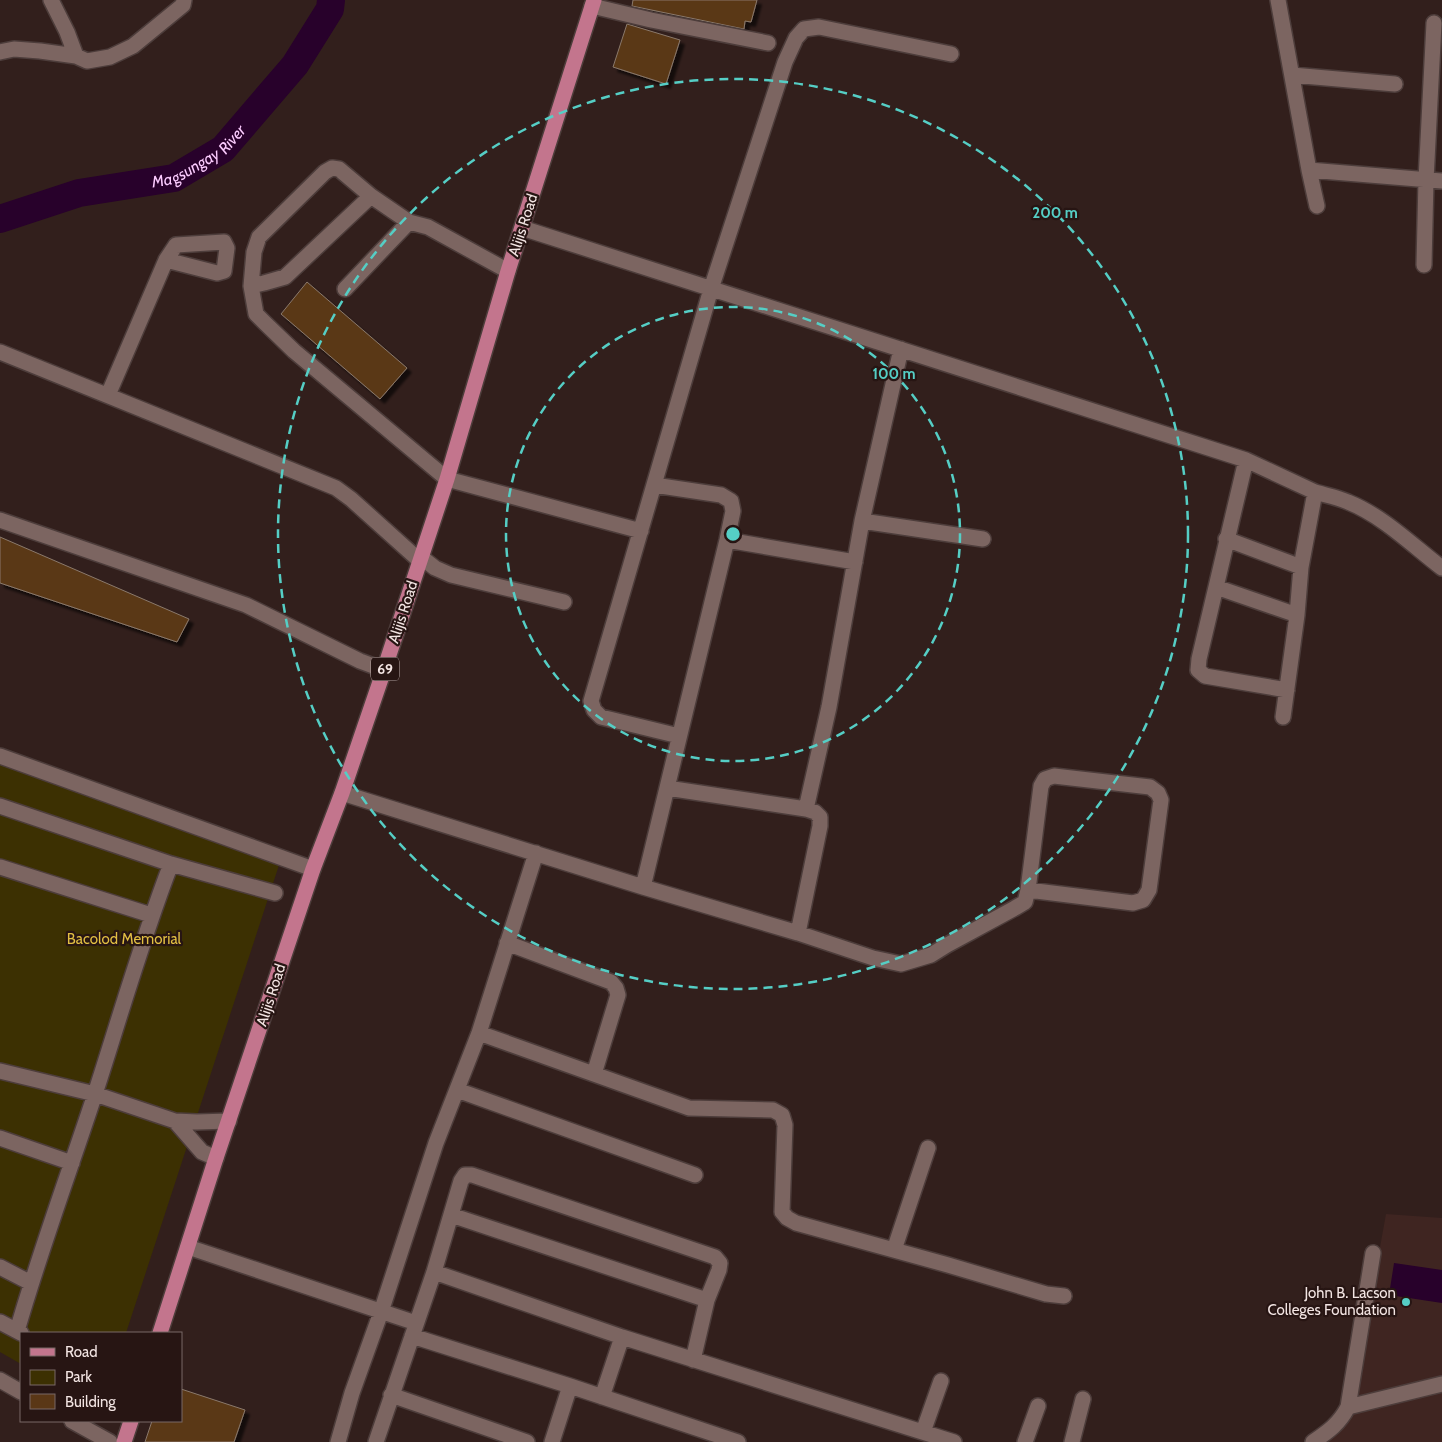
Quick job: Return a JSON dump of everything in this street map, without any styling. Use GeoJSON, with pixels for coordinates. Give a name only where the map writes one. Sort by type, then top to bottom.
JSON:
{"type":"FeatureCollection","features":[{"type":"Feature","properties":{"kind":"main road","name":"Alijis Road"},"geometry":{"type":"LineString","coordinates":[[160,1332],[313,868],[342,793],[447,479],[508,271],[593,3]]}},
{"type":"Feature","properties":{"kind":"main road"},"geometry":{"type":"LineString","coordinates":[[124,1442],[131,1422]]}},
{"type":"Feature","properties":{"kind":"street"},"geometry":{"type":"LineString","coordinates":[[52,0],[68,32],[76,56]]}},
{"type":"Feature","properties":{"kind":"street"},"geometry":{"type":"LineString","coordinates":[[0,52],[14,49],[76,56],[87,61],[110,57],[134,46],[183,5],[184,0]]}},
{"type":"Feature","properties":{"kind":"street"},"geometry":{"type":"LineString","coordinates":[[1278,0],[1317,206]]}},
{"type":"Feature","properties":{"kind":"street"},"geometry":{"type":"LineString","coordinates":[[593,3],[651,20],[768,43]]}},
{"type":"Feature","properties":{"kind":"street"},"geometry":{"type":"LineString","coordinates":[[1424,265],[1426,180],[1434,23]]}},
{"type":"Feature","properties":{"kind":"street"},"geometry":{"type":"LineString","coordinates":[[679,736],[601,717],[594,710],[591,701],[711,288],[785,62],[796,38],[804,29],[819,27],[951,54]]}},
{"type":"Feature","properties":{"kind":"street"},"geometry":{"type":"LineString","coordinates":[[1292,75],[1395,84]]}},
{"type":"Feature","properties":{"kind":"street"},"geometry":{"type":"LineString","coordinates":[[508,271],[428,227],[409,222],[371,196],[339,169],[332,168],[325,172],[259,237],[254,252],[251,286],[256,314],[265,323],[294,351],[447,479],[641,531]]}},
{"type":"Feature","properties":{"kind":"street"},"geometry":{"type":"LineString","coordinates":[[1309,170],[1442,181]]}},
{"type":"Feature","properties":{"kind":"street"},"geometry":{"type":"LineString","coordinates":[[251,286],[285,277],[371,196]]}},
{"type":"Feature","properties":{"kind":"street"},"geometry":{"type":"LineString","coordinates":[[345,289],[409,222]]}},
{"type":"Feature","properties":{"kind":"street"},"geometry":{"type":"LineString","coordinates":[[522,228],[1246,460],[1314,492],[1348,502],[1397,532],[1442,568]]}},
{"type":"Feature","properties":{"kind":"street"},"geometry":{"type":"LineString","coordinates":[[108,396],[166,260]]}},
{"type":"Feature","properties":{"kind":"street"},"geometry":{"type":"LineString","coordinates":[[806,810],[829,707],[862,521],[901,349]]}},
{"type":"Feature","properties":{"kind":"street"},"geometry":{"type":"LineString","coordinates":[[0,352],[336,488],[420,559],[435,568],[451,575],[564,602]]}},
{"type":"Feature","properties":{"kind":"street"},"geometry":{"type":"LineString","coordinates":[[1246,460],[1198,659],[1198,670],[1205,676],[1287,690]]}},
{"type":"Feature","properties":{"kind":"street"},"geometry":{"type":"LineString","coordinates":[[643,887],[733,511],[731,501],[721,496],[654,485]]}},
{"type":"Feature","properties":{"kind":"street"},"geometry":{"type":"LineString","coordinates":[[1283,717],[1302,567],[1314,492]]}},
{"type":"Feature","properties":{"kind":"street"},"geometry":{"type":"LineString","coordinates":[[0,520],[246,605],[360,661],[384,670]]}},
{"type":"Feature","properties":{"kind":"street"},"geometry":{"type":"LineString","coordinates":[[862,521],[983,539]]}},
{"type":"Feature","properties":{"kind":"street"},"geometry":{"type":"LineString","coordinates":[[1226,539],[1302,567]]}},
{"type":"Feature","properties":{"kind":"street"},"geometry":{"type":"LineString","coordinates":[[727,540],[855,562]]}},
{"type":"Feature","properties":{"kind":"street"},"geometry":{"type":"LineString","coordinates":[[1216,588],[1297,615]]}},
{"type":"Feature","properties":{"kind":"street"},"geometry":{"type":"LineString","coordinates":[[0,756],[313,868]]}},
{"type":"Feature","properties":{"kind":"street"},"geometry":{"type":"LineString","coordinates":[[342,793],[643,887],[798,933],[873,958],[901,964],[931,955],[1025,902],[1041,786],[1044,779],[1054,776],[1150,788],[1158,793],[1161,800],[1149,890],[1142,900],[1133,902],[1028,890]]}},
{"type":"Feature","properties":{"kind":"street"},"geometry":{"type":"LineString","coordinates":[[667,788],[806,810],[815,812],[820,817],[820,826],[798,933]]}},
{"type":"Feature","properties":{"kind":"street"},"geometry":{"type":"LineString","coordinates":[[0,806],[171,864],[275,893]]}},
{"type":"Feature","properties":{"kind":"street"},"geometry":{"type":"LineString","coordinates":[[338,1442],[352,1393],[381,1312],[436,1143],[479,1033],[536,853]]}},
{"type":"Feature","properties":{"kind":"street"},"geometry":{"type":"LineString","coordinates":[[0,1322],[19,1332],[31,1283],[95,1094],[151,915],[171,864]]}},
{"type":"Feature","properties":{"kind":"street"},"geometry":{"type":"LineString","coordinates":[[0,867],[151,915]]}},
{"type":"Feature","properties":{"kind":"street"},"geometry":{"type":"LineString","coordinates":[[507,943],[611,982],[616,988],[618,995],[594,1074]]}},
{"type":"Feature","properties":{"kind":"street"},"geometry":{"type":"LineString","coordinates":[[479,1033],[689,1108],[774,1110],[782,1115],[785,1125],[782,1212],[787,1218],[796,1223],[1046,1294],[1064,1296]]}},
{"type":"Feature","properties":{"kind":"street"},"geometry":{"type":"LineString","coordinates":[[0,1071],[95,1094],[175,1121],[229,1121]]}},
{"type":"Feature","properties":{"kind":"street"},"geometry":{"type":"LineString","coordinates":[[457,1090],[695,1175]]}},
{"type":"Feature","properties":{"kind":"street"},"geometry":{"type":"LineString","coordinates":[[175,1121],[202,1152],[216,1158]]}},
{"type":"Feature","properties":{"kind":"street"},"geometry":{"type":"LineString","coordinates":[[0,1138],[72,1163]]}},
{"type":"Feature","properties":{"kind":"street"},"geometry":{"type":"LineString","coordinates":[[894,1250],[928,1148]]}},
{"type":"Feature","properties":{"kind":"street"},"geometry":{"type":"LineString","coordinates":[[376,1442],[465,1175],[472,1174],[715,1257],[720,1263],[719,1270],[707,1300],[693,1360]]}},
{"type":"Feature","properties":{"kind":"street"},"geometry":{"type":"LineString","coordinates":[[451,1216],[707,1300]]}},
{"type":"Feature","properties":{"kind":"street"},"geometry":{"type":"LineString","coordinates":[[188,1247],[381,1312],[414,1330],[570,1386],[738,1442]]}},
{"type":"Feature","properties":{"kind":"street"},"geometry":{"type":"LineString","coordinates":[[1313,1442],[1330,1435],[1348,1407],[1374,1254]]}},
{"type":"Feature","properties":{"kind":"street"},"geometry":{"type":"LineString","coordinates":[[0,1267],[31,1283]]}},
{"type":"Feature","properties":{"kind":"street"},"geometry":{"type":"LineString","coordinates":[[434,1272],[622,1337],[954,1442]]}},
{"type":"Feature","properties":{"kind":"street"},"geometry":{"type":"LineString","coordinates":[[602,1397],[622,1337]]}},
{"type":"Feature","properties":{"kind":"street"},"geometry":{"type":"LineString","coordinates":[[0,1380],[20,1391]]}},
{"type":"Feature","properties":{"kind":"street"},"geometry":{"type":"LineString","coordinates":[[923,1432],[941,1381]]}},
{"type":"Feature","properties":{"kind":"street"},"geometry":{"type":"LineString","coordinates":[[1348,1407],[1442,1384]]}},
{"type":"Feature","properties":{"kind":"street"},"geometry":{"type":"LineString","coordinates":[[552,1442],[570,1386]]}},
{"type":"Feature","properties":{"kind":"street"},"geometry":{"type":"LineString","coordinates":[[391,1396],[527,1442]]}},
{"type":"Feature","properties":{"kind":"street"},"geometry":{"type":"LineString","coordinates":[[1072,1442],[1082,1399]]}},
{"type":"Feature","properties":{"kind":"street"},"geometry":{"type":"LineString","coordinates":[[1025,1442],[1038,1406]]}},
{"type":"Feature","properties":{"kind":"street"},"geometry":{"type":"LineString","coordinates":[[74,1422],[110,1442]]}},
{"type":"Feature","properties":{"kind":"shaded area","name":"John B. Lacson Colleges Foundation"},"geometry":{"type":"Polygon","coordinates":[[[1386,1214],[1442,1218],[1442,1442],[1324,1442],[1355,1385],[1386,1214]]]}},
{"type":"Feature","properties":{"kind":"shaded area"},"geometry":{"type":"Polygon","coordinates":[[[1394,1263],[1442,1270],[1442,1303],[1389,1295],[1394,1263]]]}},
{"type":"Feature","properties":{"kind":"green space","name":"Bacolod Memorial"},"geometry":{"type":"Polygon","coordinates":[[[0,763],[280,862],[126,1332],[20,1332],[20,1363],[0,1352],[0,763]]]}},
{"type":"Feature","properties":{"kind":"building"},"geometry":{"type":"Polygon","coordinates":[[[633,0],[757,0],[751,22],[745,21],[744,29],[632,6],[633,0]]]}},
{"type":"Feature","properties":{"kind":"building"},"geometry":{"type":"Polygon","coordinates":[[[627,24],[680,40],[666,84],[613,67],[627,24]]]}},
{"type":"Feature","properties":{"kind":"building"},"geometry":{"type":"Polygon","coordinates":[[[307,282],[407,368],[380,399],[281,314],[307,282]]]}},
{"type":"Feature","properties":{"kind":"building"},"geometry":{"type":"Polygon","coordinates":[[[0,537],[189,619],[177,642],[0,583],[0,537]]]}},
{"type":"Feature","properties":{"kind":"building"},"geometry":{"type":"Polygon","coordinates":[[[182,1389],[245,1410],[234,1442],[145,1442],[152,1422],[182,1422],[182,1389]]]}},
{"type":"Feature","properties":{"kind":"waterway","name":"Magsungay River"},"geometry":{"type":"LineString","coordinates":[[0,219],[79,193],[174,178],[223,149],[295,65],[330,9],[331,0]]}},
{"type":"Feature","properties":{"kind":"place","name":"John B. Lacson Colleges Foundation"},"geometry":{"type":"Point","coordinates":[1406,1302]}}]}
